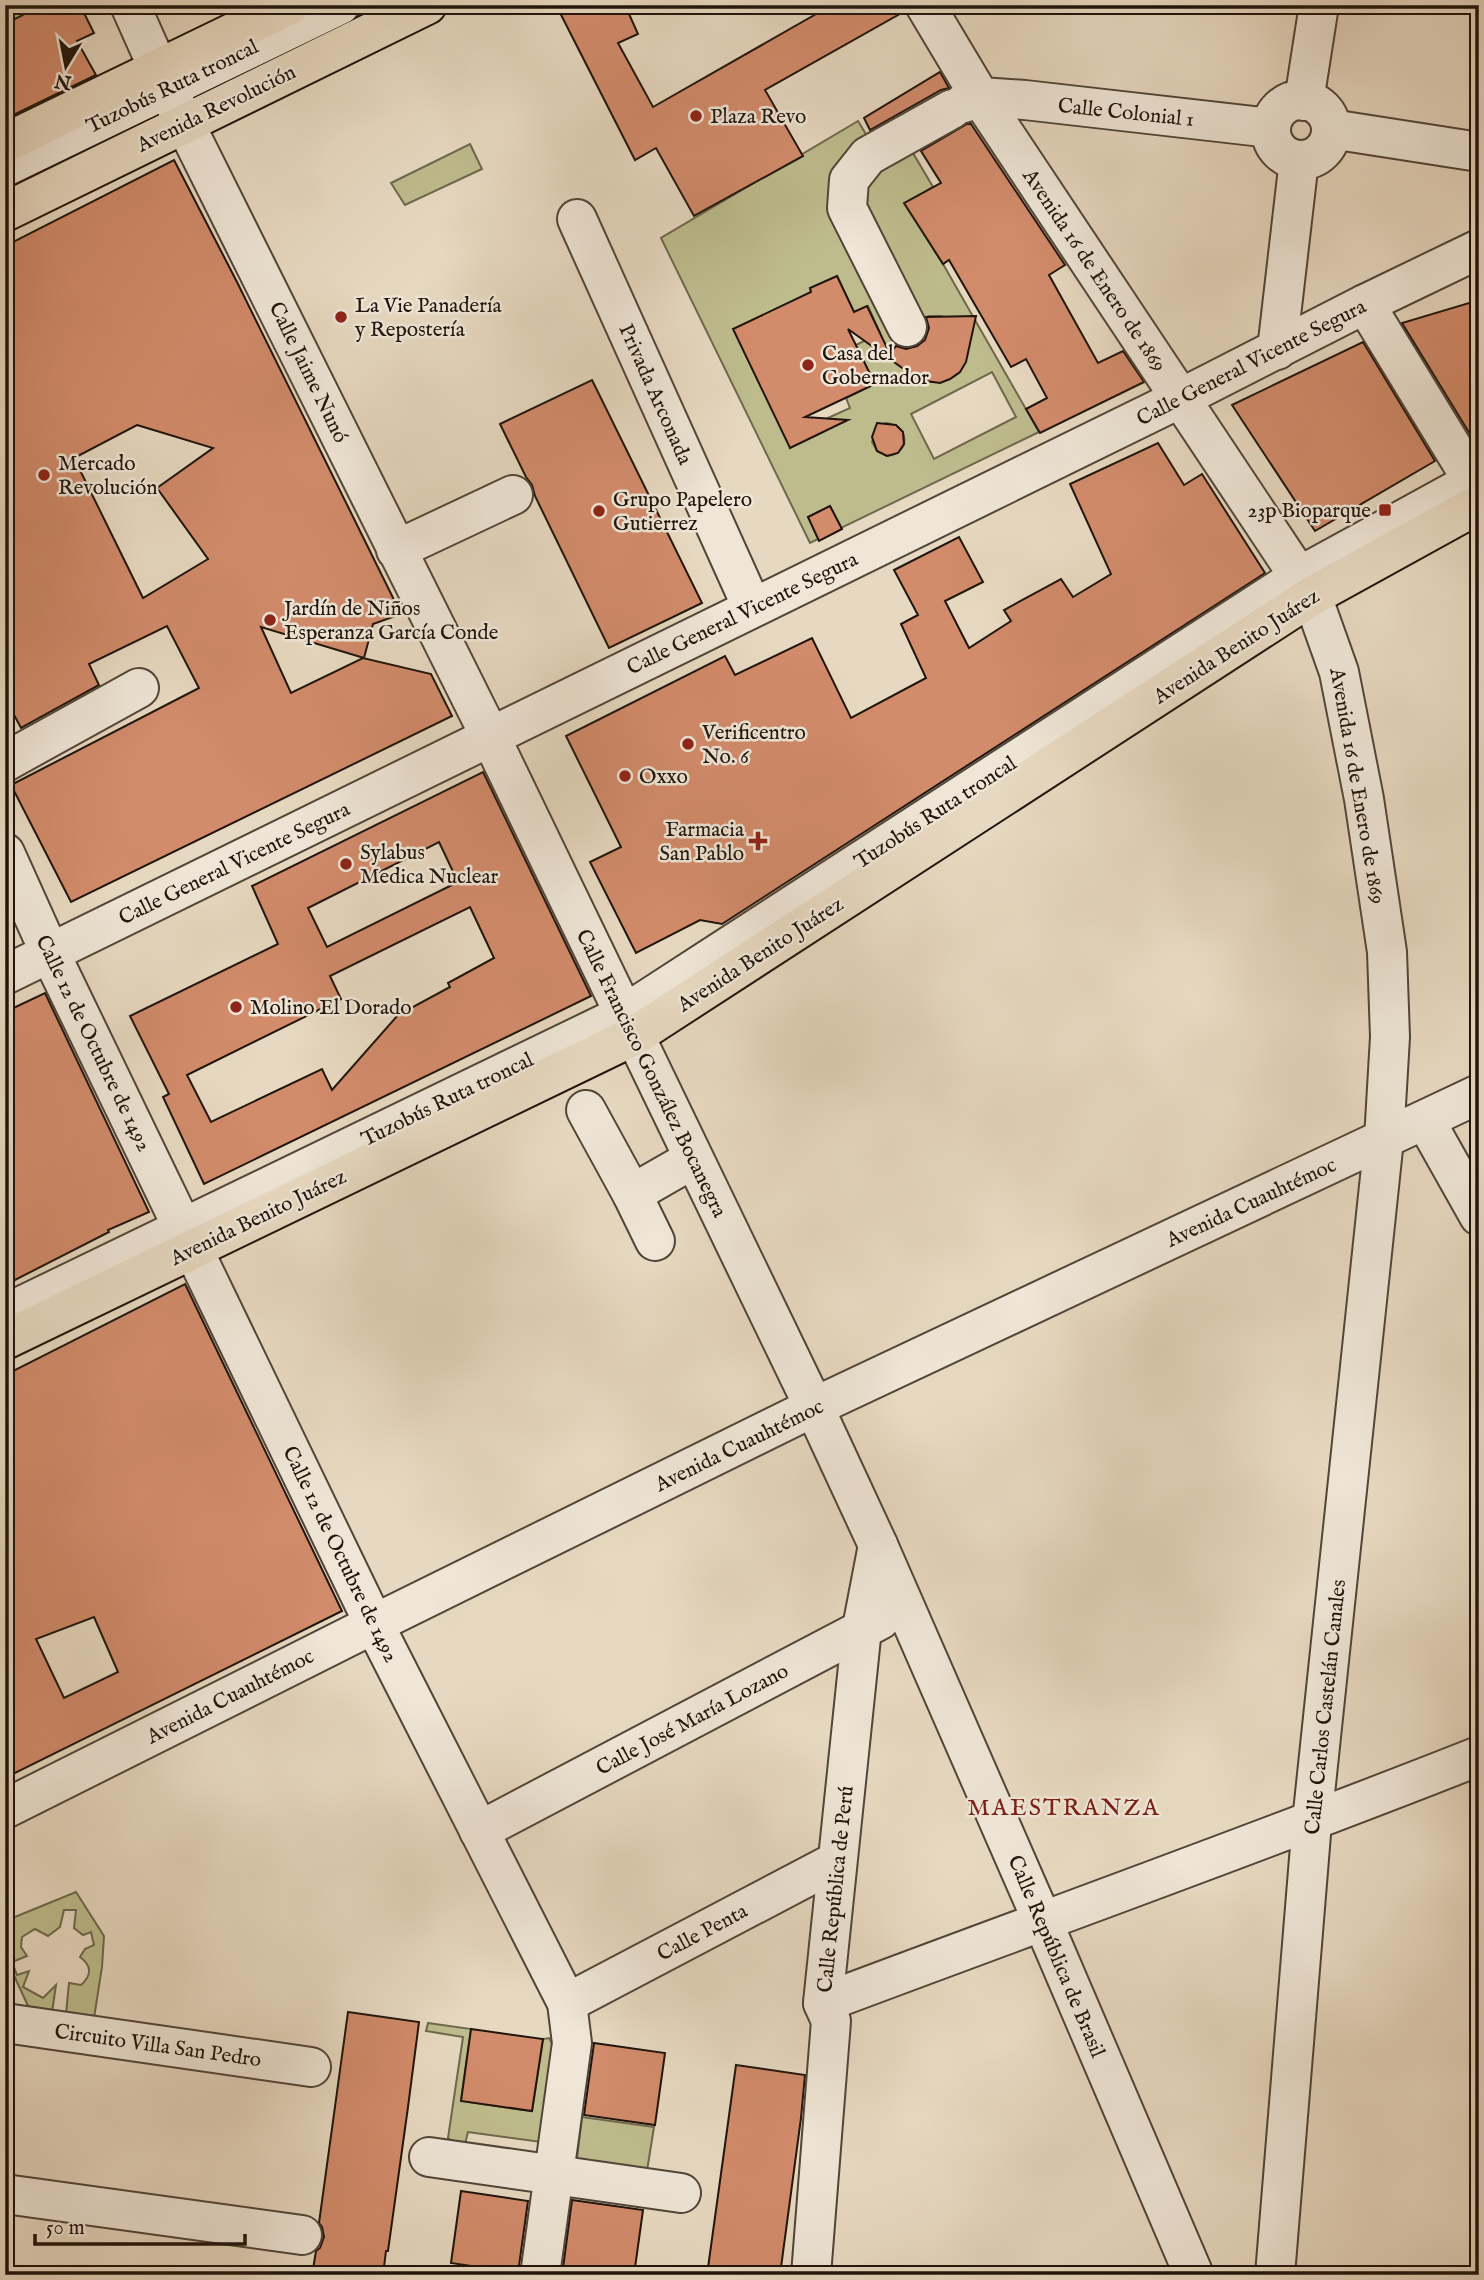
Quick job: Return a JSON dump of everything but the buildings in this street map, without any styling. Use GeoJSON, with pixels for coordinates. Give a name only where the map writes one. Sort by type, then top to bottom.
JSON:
{"type":"FeatureCollection","features":[{"type":"Feature","properties":{"kind":"main road"},"geometry":{"type":"LineString","coordinates":[[5,143],[163,78],[290,5]]}},
{"type":"Feature","properties":{"kind":"main road","name":"Avenida Revolución"},"geometry":{"type":"LineString","coordinates":[[5,212],[427,5]]}},
{"type":"Feature","properties":{"kind":"main road","name":"Avenida Benito Juárez"},"geometry":{"type":"LineString","coordinates":[[5,1340],[188,1238],[628,1025],[1306,586],[1477,488]]}},
{"type":"Feature","properties":{"kind":"street","name":"Calle Jaime Nunó"},"geometry":{"type":"LineString","coordinates":[[130,5],[163,78],[491,738]]}},
{"type":"Feature","properties":{"kind":"street","name":"Tuzobús Ruta troncal"},"geometry":{"type":"LineString","coordinates":[[5,167],[163,78],[340,5]]}},
{"type":"Feature","properties":{"kind":"street","name":"Avenida 16 de Enero de 1869"},"geometry":{"type":"LineString","coordinates":[[925,5],[965,103],[1181,398],[1306,586],[1339,672],[1364,799],[1387,952],[1390,1037],[1384,1139]]}},
{"type":"Feature","properties":{"kind":"street"},"geometry":{"type":"LineString","coordinates":[[1304,101],[1319,5]]}},
{"type":"Feature","properties":{"kind":"street","name":"Calle Colonial 1"},"geometry":{"type":"LineString","coordinates":[[965,103],[1025,100],[1271,128]]}},
{"type":"Feature","properties":{"kind":"street"},"geometry":{"type":"LineString","coordinates":[[1304,101],[1323,110],[1331,128],[1330,139],[1318,155],[1299,160],[1282,153],[1272,138],[1271,128],[1273,119],[1285,105],[1304,101]]}},
{"type":"Feature","properties":{"kind":"street"},"geometry":{"type":"LineString","coordinates":[[907,327],[847,208],[849,180],[867,156],[965,103]]}},
{"type":"Feature","properties":{"kind":"street"},"geometry":{"type":"LineString","coordinates":[[1331,128],[1479,152]]}},
{"type":"Feature","properties":{"kind":"street"},"geometry":{"type":"LineString","coordinates":[[1278,350],[1299,160]]}},
{"type":"Feature","properties":{"kind":"street","name":"Privada Arconada"},"geometry":{"type":"LineString","coordinates":[[577,219],[752,607]]}},
{"type":"Feature","properties":{"kind":"street","name":"Calle General Vicente Segura"},"geometry":{"type":"LineString","coordinates":[[5,975],[491,738],[1479,249]]}},
{"type":"Feature","properties":{"kind":"street"},"geometry":{"type":"LineString","coordinates":[[1365,304],[1477,488]]}},
{"type":"Feature","properties":{"kind":"street"},"geometry":{"type":"LineString","coordinates":[[396,550],[513,495]]}},
{"type":"Feature","properties":{"kind":"street"},"geometry":{"type":"LineString","coordinates":[[5,762],[139,688]]}},
{"type":"Feature","properties":{"kind":"street","name":"Calle Francisco González Bocanegra"},"geometry":{"type":"LineString","coordinates":[[491,738],[814,1408]]}},
{"type":"Feature","properties":{"kind":"street","name":"Calle 12 de Octubre de 1492"},"geometry":{"type":"LineString","coordinates":[[5,853],[50,953],[373,1624],[567,2003],[572,2043],[540,2275]]}},
{"type":"Feature","properties":{"kind":"street","name":"Avenida Cuauhtémoc"},"geometry":{"type":"LineString","coordinates":[[5,1809],[373,1624],[814,1408],[1479,1094]]}},
{"type":"Feature","properties":{"kind":"street"},"geometry":{"type":"LineString","coordinates":[[586,1110],[655,1241]]}},
{"type":"Feature","properties":{"kind":"street"},"geometry":{"type":"LineString","coordinates":[[1425,1120],[1479,1216]]}},
{"type":"Feature","properties":{"kind":"street","name":"Calle Carlos Castelán Canales"},"geometry":{"type":"LineString","coordinates":[[1275,2275],[1312,1822],[1384,1139]]}},
{"type":"Feature","properties":{"kind":"street"},"geometry":{"type":"LineString","coordinates":[[632,1194],[693,1159]]}},
{"type":"Feature","properties":{"kind":"street"},"geometry":{"type":"LineString","coordinates":[[5,1314],[188,1238]]}},
{"type":"Feature","properties":{"kind":"street","name":"Calle República de Brasil"},"geometry":{"type":"LineString","coordinates":[[814,1408],[878,1545],[1194,2275]]}},
{"type":"Feature","properties":{"kind":"street","name":"Calle República de Perú"},"geometry":{"type":"LineString","coordinates":[[811,2275],[831,2021],[823,2003],[862,1628],[878,1545]]}},
{"type":"Feature","properties":{"kind":"street","name":"Calle José María Lozano"},"geometry":{"type":"LineString","coordinates":[[479,1831],[862,1628],[905,1609]]}},
{"type":"Feature","properties":{"kind":"street"},"geometry":{"type":"LineString","coordinates":[[823,2003],[1312,1822],[1479,1756]]}},
{"type":"Feature","properties":{"kind":"street","name":"Calle Penta"},"geometry":{"type":"LineString","coordinates":[[567,2003],[837,1861]]}},
{"type":"Feature","properties":{"kind":"street","name":"Circuito Villa San Pedro"},"geometry":{"type":"LineString","coordinates":[[5,2024],[310,2067]]}},
{"type":"Feature","properties":{"kind":"street"},"geometry":{"type":"LineString","coordinates":[[429,2157],[681,2193]]}},
{"type":"Feature","properties":{"kind":"street"},"geometry":{"type":"LineString","coordinates":[[5,2194],[302,2235]]}},
{"type":"Feature","properties":{"kind":"shaded area"},"geometry":{"type":"Polygon","coordinates":[[[5,5],[48,5],[5,24],[5,5]]]}},
{"type":"Feature","properties":{"kind":"shaded area"},"geometry":{"type":"Polygon","coordinates":[[[858,121],[870,141],[858,194],[907,143],[933,187],[905,203],[1039,432],[810,543],[661,238],[858,121]],[[837,276],[810,288],[790,448],[823,432],[819,422],[850,408],[846,398],[874,384],[856,345],[880,333],[868,306],[854,312],[837,276]],[[941,316],[922,319],[907,330],[900,355],[919,380],[936,382],[950,378],[960,372],[952,320],[941,316]],[[992,372],[911,414],[934,459],[1016,417],[992,372]],[[886,423],[877,428],[872,442],[877,451],[887,456],[900,450],[904,439],[900,429],[886,423]],[[830,506],[808,517],[817,536],[840,525],[830,506]]]}},
{"type":"Feature","properties":{"kind":"shaded area"},"geometry":{"type":"Polygon","coordinates":[[[470,144],[482,169],[405,205],[391,183],[470,144]]]}},
{"type":"Feature","properties":{"kind":"shaded area"},"geometry":{"type":"Polygon","coordinates":[[[76,1892],[104,1936],[94,2018],[66,2014],[69,1983],[81,1985],[87,1978],[88,1967],[80,1957],[85,1949],[94,1945],[91,1932],[83,1935],[74,1928],[76,1910],[64,1910],[60,1927],[48,1936],[35,1929],[22,1937],[21,1947],[27,1956],[12,1962],[17,1975],[29,1971],[23,1987],[43,1998],[56,1985],[52,2012],[29,2008],[5,1956],[5,1921],[76,1892]]]}},
{"type":"Feature","properties":{"kind":"shaded area"},"geometry":{"type":"Polygon","coordinates":[[[428,2023],[471,2029],[461,2101],[532,2111],[543,2039],[549,2038],[555,2049],[541,2142],[468,2132],[465,2144],[453,2143],[448,2138],[463,2037],[426,2031],[428,2023]]]}},
{"type":"Feature","properties":{"kind":"shaded area"},"geometry":{"type":"Polygon","coordinates":[[[582,2117],[654,2127],[646,2177],[576,2167],[582,2117]]]}},
{"type":"Feature","properties":{"kind":"place","name":"Plaza Revo"},"geometry":{"type":"Point","coordinates":[696,116]}},
{"type":"Feature","properties":{"kind":"place","name":"La Vie Panadería y Repostería"},"geometry":{"type":"Point","coordinates":[341,317]}},
{"type":"Feature","properties":{"kind":"place","name":"Casa del Gobernador"},"geometry":{"type":"Point","coordinates":[808,365]}},
{"type":"Feature","properties":{"kind":"place","name":"Mercado Revolución"},"geometry":{"type":"Point","coordinates":[44,475]}},
{"type":"Feature","properties":{"kind":"place","name":"23p Bioparque"},"geometry":{"type":"Point","coordinates":[1385,510]}},
{"type":"Feature","properties":{"kind":"place","name":"Grupo Papelero Gutierrez"},"geometry":{"type":"Point","coordinates":[599,511]}},
{"type":"Feature","properties":{"kind":"place","name":"Jardín de Niños Esperanza García Conde"},"geometry":{"type":"Point","coordinates":[270,620]}},
{"type":"Feature","properties":{"kind":"place","name":"Verificentro No. 6"},"geometry":{"type":"Point","coordinates":[688,744]}},
{"type":"Feature","properties":{"kind":"place","name":"Oxxo"},"geometry":{"type":"Point","coordinates":[625,776]}},
{"type":"Feature","properties":{"kind":"place","name":"Farmacia San Pablo"},"geometry":{"type":"Point","coordinates":[758,841]}},
{"type":"Feature","properties":{"kind":"place","name":"Sylabus Medica Nuclear"},"geometry":{"type":"Point","coordinates":[346,864]}},
{"type":"Feature","properties":{"kind":"place","name":"Molino El Dorado"},"geometry":{"type":"Point","coordinates":[236,1007]}},
{"type":"Feature","properties":{"kind":"district","name":"MAESTRANZA"},"geometry":{"type":"Point","coordinates":[1064,1807]}}]}
